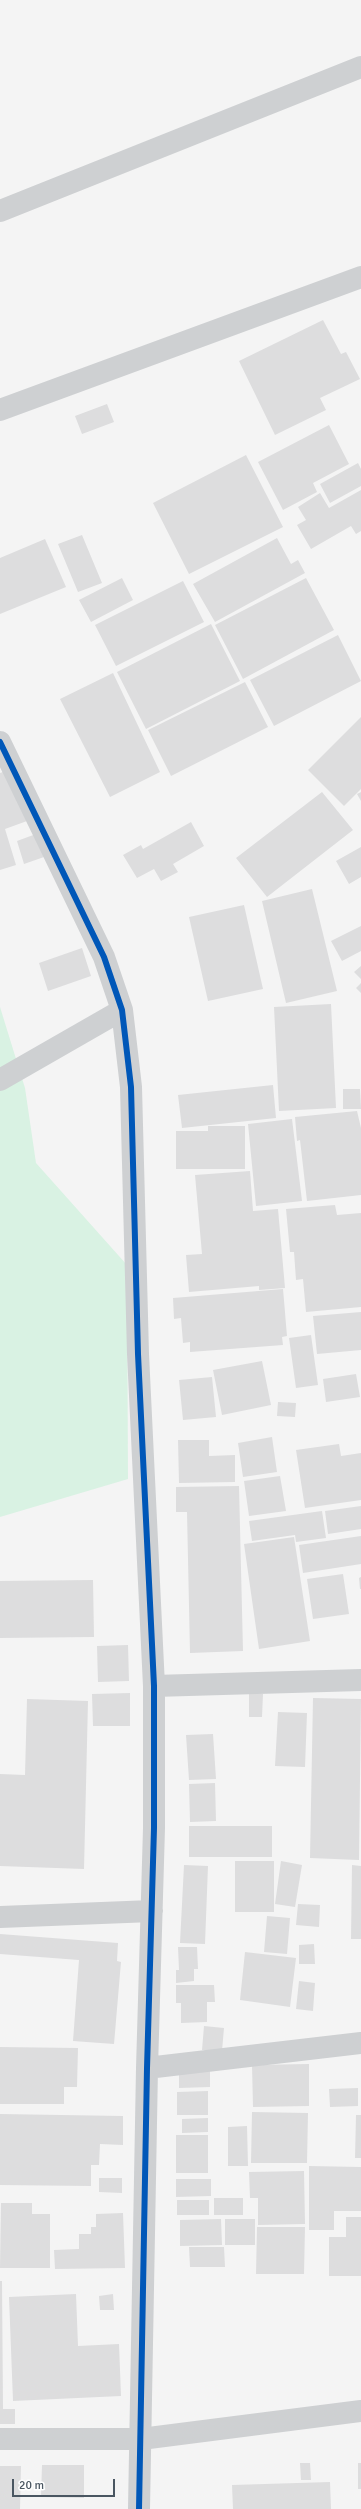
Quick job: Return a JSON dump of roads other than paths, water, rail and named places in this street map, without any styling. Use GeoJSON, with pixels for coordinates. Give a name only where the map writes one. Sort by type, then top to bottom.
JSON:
{"type":"FeatureCollection","features":[{"type":"Feature","properties":{"kind":"street"},"geometry":{"type":"LineString","coordinates":[[0,211],[361,67]]}},
{"type":"Feature","properties":{"kind":"street"},"geometry":{"type":"LineString","coordinates":[[0,410],[361,277]]}},
{"type":"Feature","properties":{"kind":"street"},"geometry":{"type":"LineString","coordinates":[[0,742],[104,957],[122,1010],[131,1087],[138,1354],[154,1686],[152,1911],[147,2068],[139,2509]]}},
{"type":"Feature","properties":{"kind":"street"},"geometry":{"type":"LineString","coordinates":[[0,1080],[122,1010]]}},
{"type":"Feature","properties":{"kind":"street"},"geometry":{"type":"LineString","coordinates":[[154,1686],[361,1680]]}},
{"type":"Feature","properties":{"kind":"street"},"geometry":{"type":"LineString","coordinates":[[0,1917],[152,1911]]}},
{"type":"Feature","properties":{"kind":"street"},"geometry":{"type":"LineString","coordinates":[[147,2068],[361,2043]]}},
{"type":"Feature","properties":{"kind":"street"},"geometry":{"type":"LineString","coordinates":[[0,2439],[141,2438],[361,2411]]}}]}
